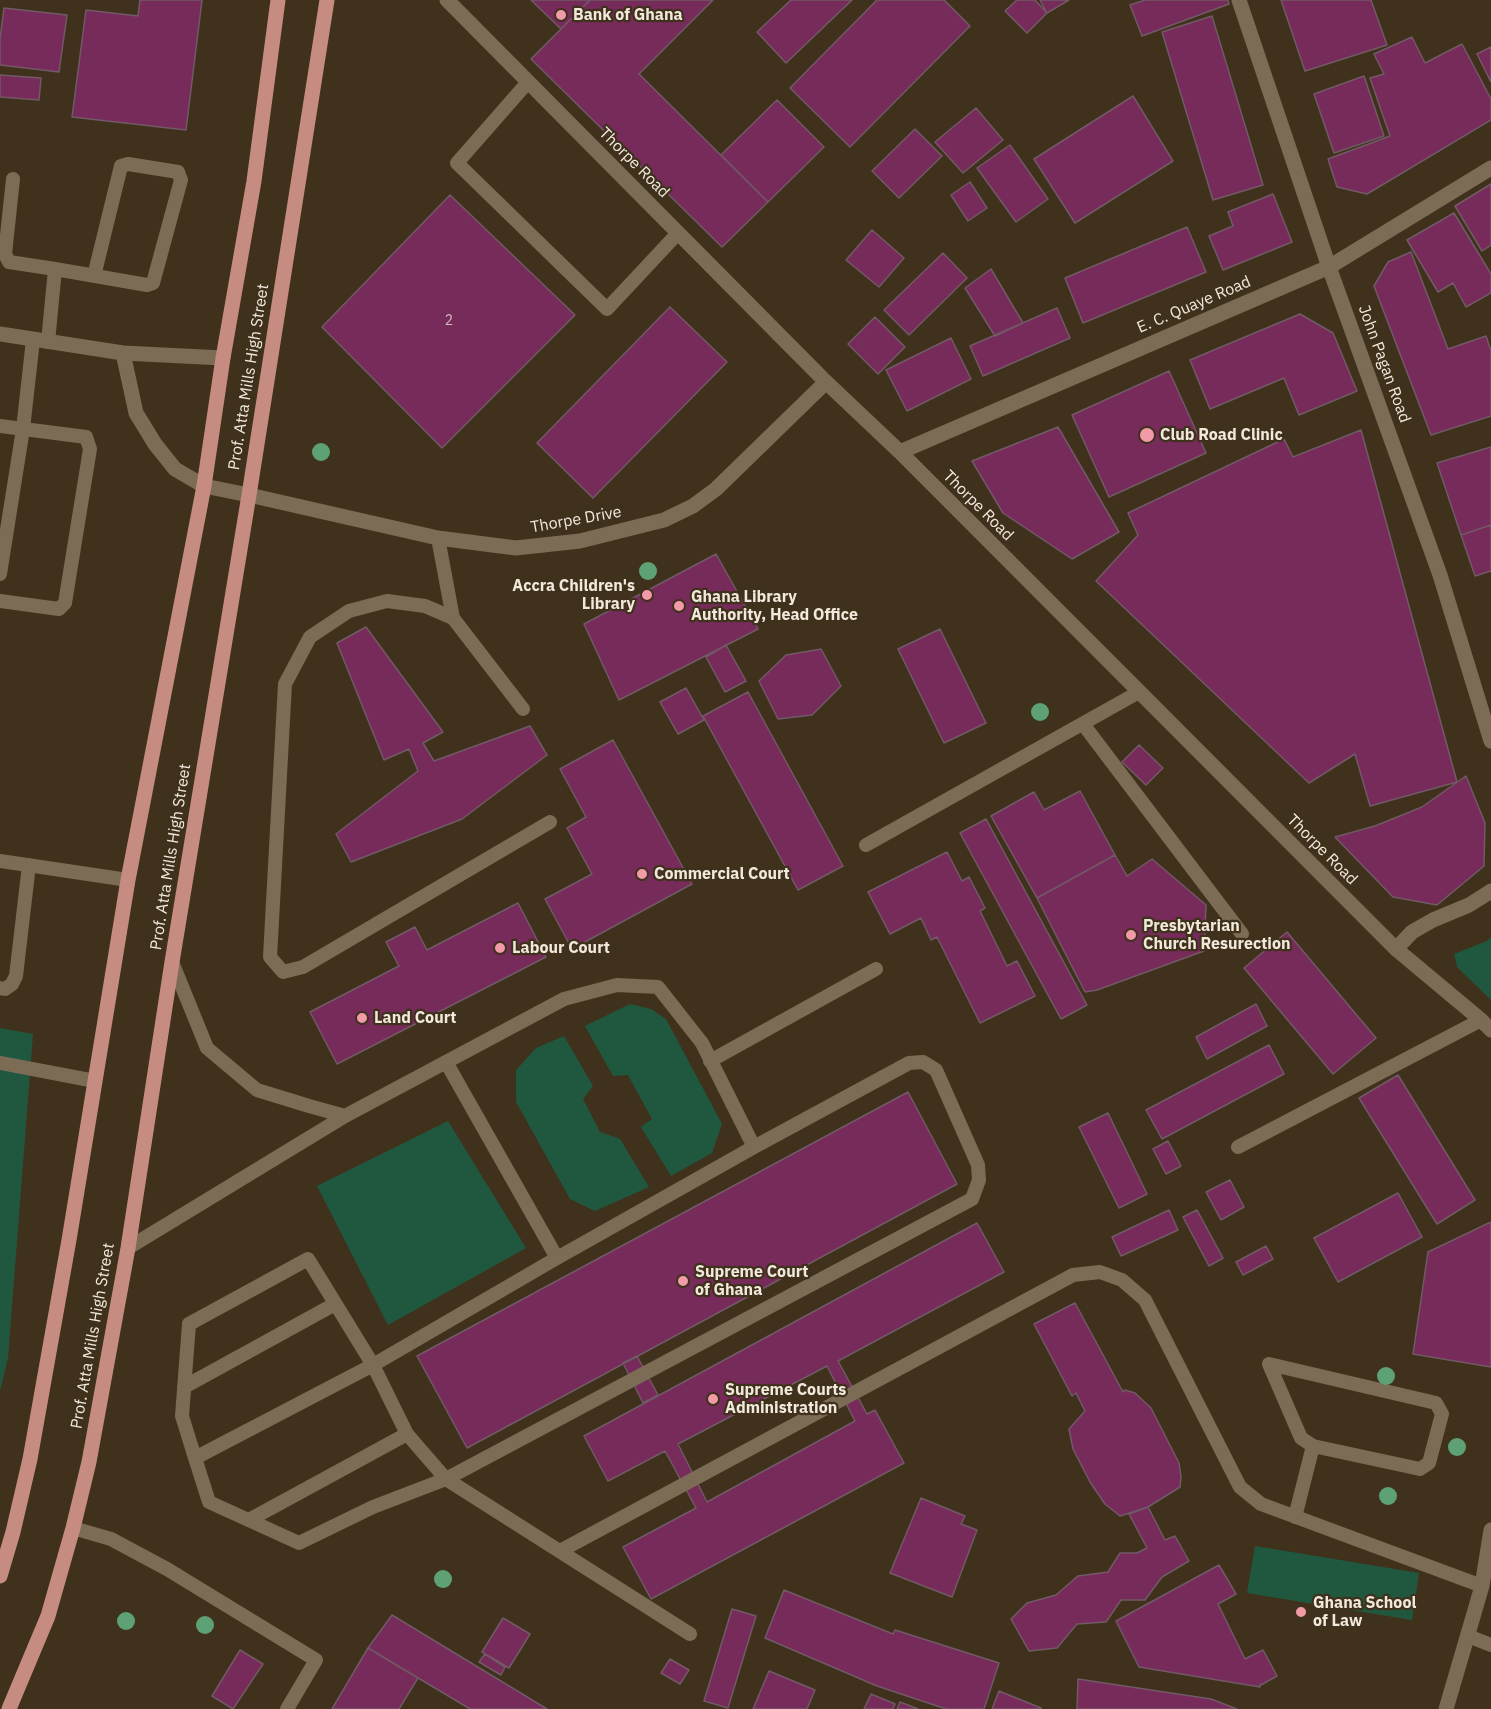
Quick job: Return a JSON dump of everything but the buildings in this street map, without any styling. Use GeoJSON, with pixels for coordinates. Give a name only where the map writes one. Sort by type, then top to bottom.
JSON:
{"type":"FeatureCollection","features":[{"type":"Feature","properties":{"kind":"main road","name":"Prof. Atta Mills High Street"},"geometry":{"type":"LineString","coordinates":[[0,1576],[30,1459],[71,1228],[128,880],[204,486],[223,358],[254,181],[278,0]]}},
{"type":"Feature","properties":{"kind":"main road","name":"Prof. Atta Mills High Street"},"geometry":{"type":"LineString","coordinates":[[9,1709],[48,1616],[89,1462],[128,1248],[327,0]]}},
{"type":"Feature","properties":{"kind":"street","name":"Thorpe Road"},"geometry":{"type":"LineString","coordinates":[[447,0],[826,382],[900,452],[1396,949],[1486,1025]]}},
{"type":"Feature","properties":{"kind":"street","name":"John Pagan Road"},"geometry":{"type":"LineString","coordinates":[[1239,0],[1329,267],[1440,575],[1491,741]]}},
{"type":"Feature","properties":{"kind":"street","name":"E. C. Quaye Road"},"geometry":{"type":"LineString","coordinates":[[900,452],[1329,267],[1491,168]]}},
{"type":"Feature","properties":{"kind":"street"},"geometry":{"type":"LineString","coordinates":[[0,334],[123,353],[223,358]]}},
{"type":"Feature","properties":{"kind":"street","name":"Thorpe Drive"},"geometry":{"type":"LineString","coordinates":[[123,353],[136,413],[155,444],[175,469],[204,486],[438,538],[516,548],[580,541],[664,520],[693,506],[716,489],[826,382]]}},
{"type":"Feature","properties":{"kind":"street"},"geometry":{"type":"LineString","coordinates":[[1396,949],[1412,932],[1433,920],[1469,905],[1491,891]]}},
{"type":"Feature","properties":{"kind":"street"},"geometry":{"type":"LineString","coordinates":[[1446,1709],[1482,1586],[1491,1530]]}},
{"type":"Feature","properties":{"kind":"lane"},"geometry":{"type":"LineString","coordinates":[[528,82],[456,163],[607,309],[678,233]]}},
{"type":"Feature","properties":{"kind":"lane"},"geometry":{"type":"LineString","coordinates":[[13,179],[5,254],[9,262],[147,285],[153,283],[181,180],[178,172],[128,164],[121,166],[94,276]]}},
{"type":"Feature","properties":{"kind":"lane"},"geometry":{"type":"LineString","coordinates":[[0,574],[23,429],[55,269]]}},
{"type":"Feature","properties":{"kind":"lane"},"geometry":{"type":"LineString","coordinates":[[0,426],[86,437],[90,449],[65,603],[59,609],[0,601]]}},
{"type":"Feature","properties":{"kind":"lane"},"geometry":{"type":"LineString","coordinates":[[438,538],[453,618],[523,709]]}},
{"type":"Feature","properties":{"kind":"lane"},"geometry":{"type":"LineString","coordinates":[[453,618],[425,606],[387,601],[349,611],[310,637],[285,684],[270,957],[283,972],[303,967],[550,822]]}},
{"type":"Feature","properties":{"kind":"lane"},"geometry":{"type":"LineString","coordinates":[[866,845],[1139,692]]}},
{"type":"Feature","properties":{"kind":"lane"},"geometry":{"type":"LineString","coordinates":[[1083,724],[1242,934]]}},
{"type":"Feature","properties":{"kind":"lane"},"geometry":{"type":"LineString","coordinates":[[0,861],[128,880]]}},
{"type":"Feature","properties":{"kind":"lane"},"geometry":{"type":"LineString","coordinates":[[0,988],[5,989],[12,984],[16,976],[29,865]]}},
{"type":"Feature","properties":{"kind":"lane"},"geometry":{"type":"LineString","coordinates":[[172,962],[207,1048],[257,1090],[345,1116]]}},
{"type":"Feature","properties":{"kind":"lane"},"geometry":{"type":"LineString","coordinates":[[710,1061],[876,969]]}},
{"type":"Feature","properties":{"kind":"lane"},"geometry":{"type":"LineString","coordinates":[[128,1248],[345,1116],[564,999],[617,985],[658,987],[702,1043],[754,1147]]}},
{"type":"Feature","properties":{"kind":"lane"},"geometry":{"type":"LineString","coordinates":[[1238,1147],[1486,1025]]}},
{"type":"Feature","properties":{"kind":"lane"},"geometry":{"type":"LineString","coordinates":[[446,1062],[557,1258]]}},
{"type":"Feature","properties":{"kind":"lane"},"geometry":{"type":"LineString","coordinates":[[195,1458],[373,1365],[557,1258],[909,1062],[923,1062],[936,1070],[978,1165],[979,1180],[972,1199],[446,1479],[373,1507],[299,1543],[210,1502],[195,1458],[182,1416],[189,1324],[308,1259],[373,1365],[407,1434],[446,1479],[690,1634]]}},
{"type":"Feature","properties":{"kind":"lane"},"geometry":{"type":"LineString","coordinates":[[0,1063],[95,1081]]}},
{"type":"Feature","properties":{"kind":"lane"},"geometry":{"type":"LineString","coordinates":[[560,1551],[1073,1275],[1100,1272],[1122,1280],[1145,1300],[1240,1487],[1261,1504],[1482,1586]]}},
{"type":"Feature","properties":{"kind":"lane"},"geometry":{"type":"LineString","coordinates":[[184,1387],[335,1304]]}},
{"type":"Feature","properties":{"kind":"lane"},"geometry":{"type":"LineString","coordinates":[[1269,1364],[1436,1403],[1442,1414],[1429,1463],[1420,1470],[1313,1446],[1301,1438],[1269,1364]]}},
{"type":"Feature","properties":{"kind":"lane"},"geometry":{"type":"LineString","coordinates":[[249,1520],[407,1434]]}},
{"type":"Feature","properties":{"kind":"lane"},"geometry":{"type":"LineString","coordinates":[[1295,1517],[1313,1446]]}},
{"type":"Feature","properties":{"kind":"lane"},"geometry":{"type":"LineString","coordinates":[[73,1528],[111,1539],[167,1569],[316,1660],[287,1709]]}},
{"type":"Feature","properties":{"kind":"lane"},"geometry":{"type":"LineString","coordinates":[[1468,1636],[1491,1645]]}},
{"type":"Feature","properties":{"kind":"green space"},"geometry":{"type":"Polygon","coordinates":[[[1491,937],[1491,1000],[1457,967],[1454,954],[1487,941],[1491,937]]]}},
{"type":"Feature","properties":{"kind":"green space"},"geometry":{"type":"Polygon","coordinates":[[[630,1004],[651,1009],[666,1019],[722,1124],[712,1153],[671,1176],[641,1127],[652,1119],[628,1075],[613,1076],[585,1026],[630,1004]]]}},
{"type":"Feature","properties":{"kind":"green space"},"geometry":{"type":"Polygon","coordinates":[[[0,1028],[33,1034],[8,1358],[0,1391],[0,1028]]]}},
{"type":"Feature","properties":{"kind":"green space"},"geometry":{"type":"Polygon","coordinates":[[[564,1036],[593,1086],[583,1099],[600,1132],[620,1139],[649,1187],[595,1211],[570,1199],[516,1102],[516,1070],[536,1048],[564,1036]]]}},
{"type":"Feature","properties":{"kind":"green space"},"geometry":{"type":"Polygon","coordinates":[[[448,1121],[526,1248],[388,1325],[317,1186],[448,1121]]]}},
{"type":"Feature","properties":{"kind":"green space"},"geometry":{"type":"Polygon","coordinates":[[[1255,1546],[1419,1573],[1412,1620],[1247,1593],[1255,1546]]]}},
{"type":"Feature","properties":{"kind":"place","name":"Bank of Ghana"},"geometry":{"type":"Point","coordinates":[561,15]}},
{"type":"Feature","properties":{"kind":"place","name":"Club Road Clinic"},"geometry":{"type":"Point","coordinates":[1147,435]}},
{"type":"Feature","properties":{"kind":"place","name":"Accra Children's Library"},"geometry":{"type":"Point","coordinates":[647,595]}},
{"type":"Feature","properties":{"kind":"place","name":"Ghana Library Authority, Head Office"},"geometry":{"type":"Point","coordinates":[679,606]}},
{"type":"Feature","properties":{"kind":"place","name":"Commercial Court"},"geometry":{"type":"Point","coordinates":[642,874]}},
{"type":"Feature","properties":{"kind":"place","name":"Presbytarian Church Resurection"},"geometry":{"type":"Point","coordinates":[1131,935]}},
{"type":"Feature","properties":{"kind":"place","name":"Labour Court"},"geometry":{"type":"Point","coordinates":[500,948]}},
{"type":"Feature","properties":{"kind":"place","name":"Land Court"},"geometry":{"type":"Point","coordinates":[362,1018]}},
{"type":"Feature","properties":{"kind":"place","name":"Supreme Court of Ghana"},"geometry":{"type":"Point","coordinates":[683,1281]}},
{"type":"Feature","properties":{"kind":"place","name":"Supreme Courts Administration"},"geometry":{"type":"Point","coordinates":[713,1399]}},
{"type":"Feature","properties":{"kind":"place","name":"Ghana School of Law"},"geometry":{"type":"Point","coordinates":[1301,1612]}}]}
